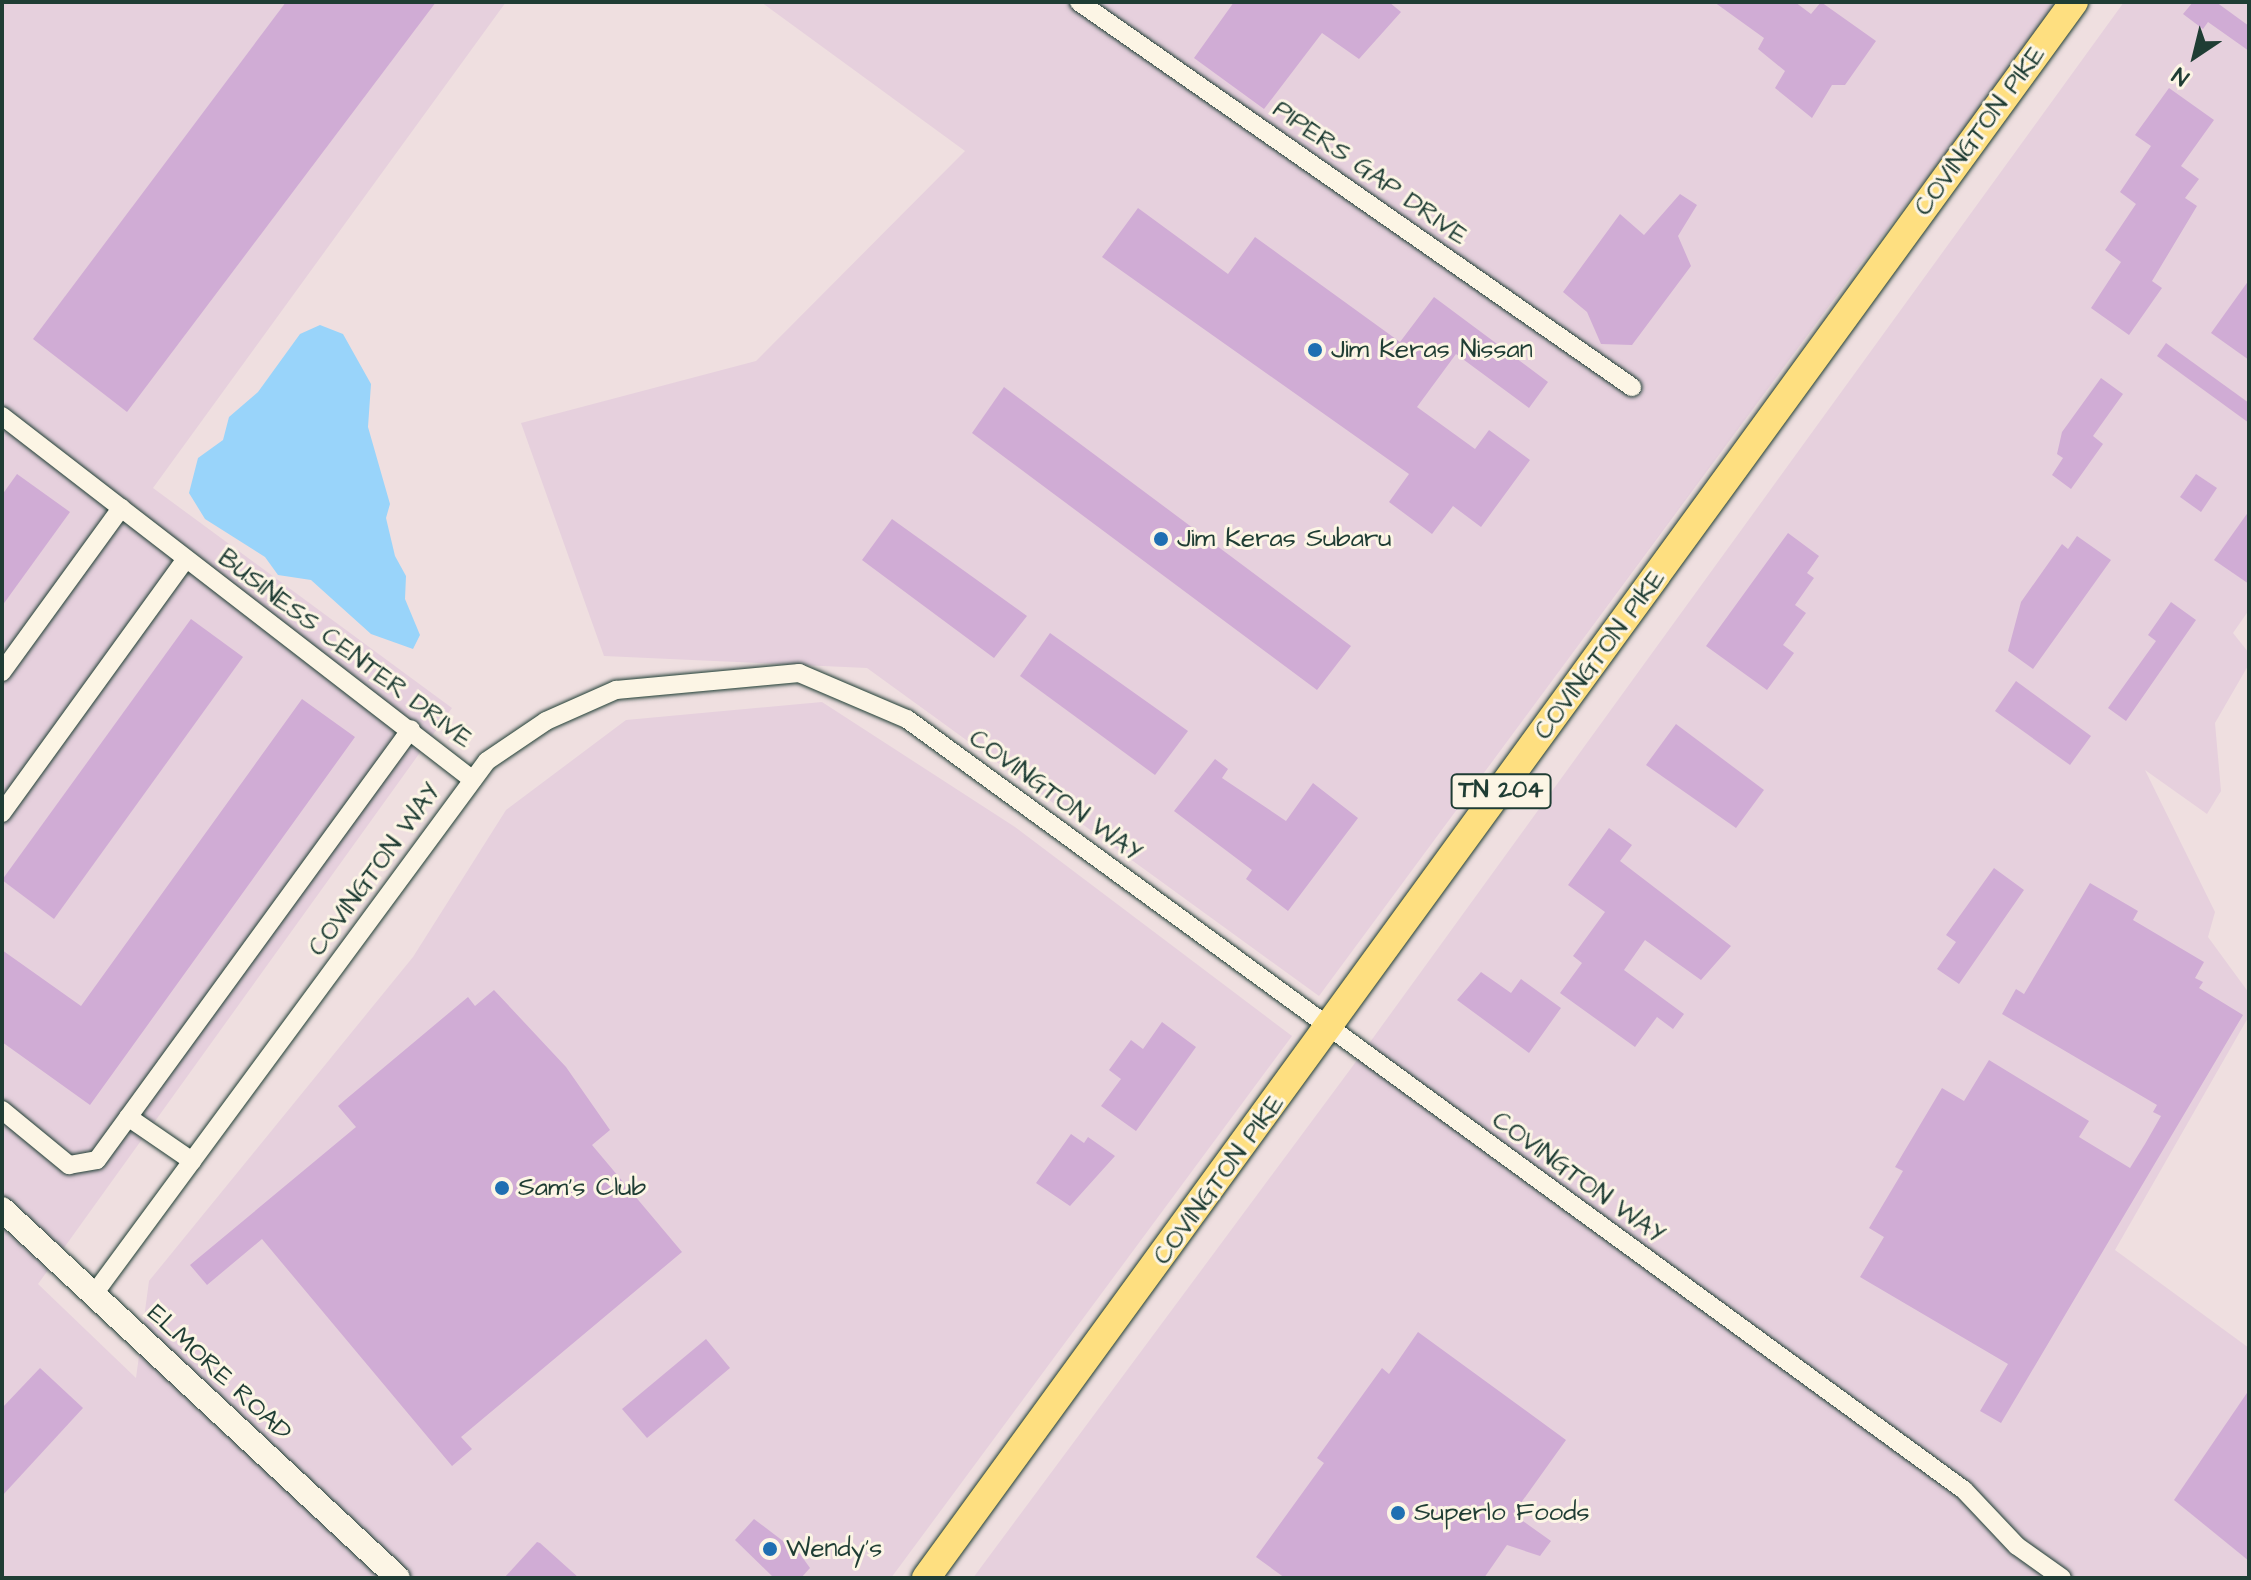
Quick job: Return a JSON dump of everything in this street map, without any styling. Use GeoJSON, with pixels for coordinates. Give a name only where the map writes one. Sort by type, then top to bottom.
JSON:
{"type":"FeatureCollection","features":[{"type":"Feature","properties":{"kind":"main road","name":"COVINGTON PIKE"},"geometry":{"type":"LineString","coordinates":[[926,1578],[1329,1030],[2074,2]]}},
{"type":"Feature","properties":{"kind":"street","name":"PIPERS GAP DRIVE"},"geometry":{"type":"LineString","coordinates":[[1079,2],[1632,387]]}},
{"type":"Feature","properties":{"kind":"street","name":"BUSINESS CENTER DRIVE"},"geometry":{"type":"LineString","coordinates":[[2,416],[185,560],[411,729],[473,780]]}},
{"type":"Feature","properties":{"kind":"street"},"geometry":{"type":"LineString","coordinates":[[2,672],[121,508]]}},
{"type":"Feature","properties":{"kind":"street","name":"BUSINESS CENTER DRIVE"},"geometry":{"type":"LineString","coordinates":[[2,813],[185,560]]}},
{"type":"Feature","properties":{"kind":"street","name":"COVINGTON WAY"},"geometry":{"type":"LineString","coordinates":[[94,1294],[487,761],[546,721],[616,690],[799,673],[907,719],[1329,1030],[1964,1490],[2017,1546],[2062,1578]]}},
{"type":"Feature","properties":{"kind":"street"},"geometry":{"type":"LineString","coordinates":[[2,1110],[69,1165],[97,1160],[411,729]]}},
{"type":"Feature","properties":{"kind":"street"},"geometry":{"type":"LineString","coordinates":[[128,1117],[192,1161]]}},
{"type":"Feature","properties":{"kind":"street","name":"ELMORE ROAD"},"geometry":{"type":"LineString","coordinates":[[2,1209],[398,1578]]}},
{"type":"Feature","properties":{"kind":"shaded area"},"geometry":{"type":"Polygon","coordinates":[[[2,2],[506,2],[153,488],[452,708],[38,1284],[136,1378],[149,1281],[413,957],[506,810],[626,720],[822,702],[1015,827],[1292,1036],[891,1578],[2,1578],[2,2]]]}},
{"type":"Feature","properties":{"kind":"shaded area"},"geometry":{"type":"Polygon","coordinates":[[[761,2],[2063,2],[1852,275],[1319,996],[867,668],[604,656],[521,423],[756,361],[965,151],[761,2]]]}},
{"type":"Feature","properties":{"kind":"shaded area"},"geometry":{"type":"Polygon","coordinates":[[[2124,2],[2249,2],[2249,610],[2233,633],[2249,653],[2249,664],[2215,723],[2221,791],[2207,814],[2145,770],[2215,912],[2208,937],[2249,993],[2249,1016],[2115,1250],[2249,1348],[2249,1578],[973,1578],[1352,1067],[2124,2]]]}},
{"type":"Feature","properties":{"kind":"water"},"geometry":{"type":"Polygon","coordinates":[[[320,325],[343,334],[371,384],[368,427],[390,504],[386,518],[395,556],[406,576],[405,599],[420,635],[413,649],[371,634],[311,580],[278,575],[265,557],[205,519],[189,493],[198,458],[223,440],[229,417],[258,392],[300,334],[320,325]]]}},
{"type":"Feature","properties":{"kind":"building"},"geometry":{"type":"Polygon","coordinates":[[[286,2],[436,2],[127,412],[33,339],[286,2]]]}},
{"type":"Feature","properties":{"kind":"building"},"geometry":{"type":"Polygon","coordinates":[[[1234,2],[1389,2],[1401,12],[1359,59],[1322,33],[1264,109],[1194,58],[1234,2]]]}},
{"type":"Feature","properties":{"kind":"building"},"geometry":{"type":"Polygon","coordinates":[[[1714,2],[1795,2],[1811,14],[1821,2],[1876,41],[1845,85],[1832,85],[1812,118],[1775,88],[1785,71],[1758,49],[1764,38],[1714,2]]]}},
{"type":"Feature","properties":{"kind":"building"},"geometry":{"type":"Polygon","coordinates":[[[2193,2],[2216,2],[2249,26],[2249,51],[2208,22],[2203,29],[2183,14],[2193,2]]]}},
{"type":"Feature","properties":{"kind":"building"},"geometry":{"type":"Polygon","coordinates":[[[2169,88],[2214,120],[2181,166],[2199,179],[2185,198],[2197,206],[2152,281],[2162,288],[2129,335],[2091,308],[2121,262],[2105,250],[2136,204],[2120,192],[2151,146],[2135,135],[2169,88]]]}},
{"type":"Feature","properties":{"kind":"building"},"geometry":{"type":"Polygon","coordinates":[[[1680,194],[1697,205],[1678,236],[1691,266],[1632,345],[1601,344],[1587,312],[1563,292],[1620,214],[1644,235],[1680,194]]]}},
{"type":"Feature","properties":{"kind":"building"},"geometry":{"type":"Polygon","coordinates":[[[1138,208],[1228,274],[1255,237],[1400,342],[1434,297],[1548,382],[1529,408],[1456,354],[1417,407],[1475,449],[1489,430],[1530,460],[1481,527],[1453,506],[1432,534],[1389,502],[1409,474],[1102,257],[1138,208]]]}},
{"type":"Feature","properties":{"kind":"building"},"geometry":{"type":"Polygon","coordinates":[[[2249,280],[2249,360],[2211,333],[2249,280]]]}},
{"type":"Feature","properties":{"kind":"building"},"geometry":{"type":"Polygon","coordinates":[[[2166,343],[2249,403],[2249,423],[2157,356],[2166,343]]]}},
{"type":"Feature","properties":{"kind":"building"},"geometry":{"type":"Polygon","coordinates":[[[2101,378],[2123,394],[2093,436],[2103,444],[2071,489],[2052,475],[2063,458],[2057,454],[2062,432],[2101,378]]]}},
{"type":"Feature","properties":{"kind":"building","name":"Jim Keras Subaru"},"geometry":{"type":"Polygon","coordinates":[[[1004,387],[1351,646],[1317,690],[972,433],[1004,387]]]}},
{"type":"Feature","properties":{"kind":"building"},"geometry":{"type":"Polygon","coordinates":[[[17,474],[70,512],[2,606],[2,495],[17,474]]]}},
{"type":"Feature","properties":{"kind":"building"},"geometry":{"type":"Polygon","coordinates":[[[2196,474],[2217,488],[2201,512],[2180,497],[2196,474]]]}},
{"type":"Feature","properties":{"kind":"building"},"geometry":{"type":"Polygon","coordinates":[[[2249,511],[2249,584],[2214,560],[2249,511]]]}},
{"type":"Feature","properties":{"kind":"building"},"geometry":{"type":"Polygon","coordinates":[[[892,519],[1027,616],[994,658],[862,560],[892,519]]]}},
{"type":"Feature","properties":{"kind":"building"},"geometry":{"type":"Polygon","coordinates":[[[1788,533],[1819,556],[1807,573],[1814,578],[1795,605],[1806,613],[1783,645],[1794,653],[1767,690],[1706,646],[1788,533]]]}},
{"type":"Feature","properties":{"kind":"building"},"geometry":{"type":"Polygon","coordinates":[[[2077,536],[2111,560],[2033,669],[2008,651],[2021,602],[2062,544],[2068,549],[2077,536]]]}},
{"type":"Feature","properties":{"kind":"building"},"geometry":{"type":"Polygon","coordinates":[[[2171,602],[2196,620],[2126,721],[2108,708],[2156,641],[2148,635],[2171,602]]]}},
{"type":"Feature","properties":{"kind":"building"},"geometry":{"type":"Polygon","coordinates":[[[191,619],[243,657],[54,919],[2,880],[191,619]]]}},
{"type":"Feature","properties":{"kind":"building"},"geometry":{"type":"Polygon","coordinates":[[[1050,633],[1188,731],[1155,775],[1020,676],[1050,633]]]}},
{"type":"Feature","properties":{"kind":"building"},"geometry":{"type":"Polygon","coordinates":[[[2016,681],[2091,736],[2070,765],[1995,711],[2016,681]]]}},
{"type":"Feature","properties":{"kind":"building"},"geometry":{"type":"Polygon","coordinates":[[[302,699],[355,737],[90,1105],[2,1042],[2,950],[81,1006],[302,699]]]}},
{"type":"Feature","properties":{"kind":"building"},"geometry":{"type":"Polygon","coordinates":[[[1676,724],[1764,790],[1736,828],[1646,765],[1676,724]]]}},
{"type":"Feature","properties":{"kind":"building"},"geometry":{"type":"Polygon","coordinates":[[[1215,759],[1228,769],[1222,778],[1286,821],[1313,783],[1358,818],[1288,911],[1246,879],[1252,870],[1174,811],[1215,759]]]}},
{"type":"Feature","properties":{"kind":"building"},"geometry":{"type":"Polygon","coordinates":[[[1609,828],[1632,845],[1620,861],[1731,946],[1701,980],[1645,940],[1624,970],[1684,1014],[1673,1029],[1657,1017],[1635,1047],[1560,993],[1582,963],[1573,956],[1605,912],[1568,885],[1609,828]]]}},
{"type":"Feature","properties":{"kind":"building"},"geometry":{"type":"Polygon","coordinates":[[[1994,868],[2024,890],[1959,984],[1937,969],[1956,942],[1946,935],[1994,868]]]}},
{"type":"Feature","properties":{"kind":"building"},"geometry":{"type":"Polygon","coordinates":[[[2090,883],[2138,911],[2133,920],[2204,962],[2195,978],[2203,982],[2199,988],[2243,1015],[2001,1423],[1980,1411],[2008,1364],[1860,1277],[1884,1237],[1869,1228],[1903,1171],[1895,1167],[1942,1088],[1964,1101],[1989,1060],[2089,1121],[2079,1137],[2130,1168],[2145,1144],[2161,1116],[2153,1112],[2157,1105],[2002,1014],[2016,989],[2024,994],[2090,883]]]}},
{"type":"Feature","properties":{"kind":"building"},"geometry":{"type":"Polygon","coordinates":[[[1481,972],[1511,993],[1521,979],[1561,1008],[1529,1053],[1457,1000],[1481,972]]]}},
{"type":"Feature","properties":{"kind":"building"},"geometry":{"type":"Polygon","coordinates":[[[494,990],[566,1067],[610,1130],[592,1145],[682,1252],[461,1437],[472,1449],[452,1466],[262,1239],[207,1285],[190,1265],[356,1127],[338,1106],[468,997],[475,1006],[494,990]]]}},
{"type":"Feature","properties":{"kind":"building"},"geometry":{"type":"Polygon","coordinates":[[[1162,1022],[1196,1047],[1136,1131],[1101,1106],[1121,1079],[1109,1070],[1131,1040],[1143,1049],[1162,1022]]]}},
{"type":"Feature","properties":{"kind":"building"},"geometry":{"type":"Polygon","coordinates":[[[1071,1134],[1084,1143],[1088,1137],[1115,1156],[1070,1206],[1036,1183],[1071,1134]]]}},
{"type":"Feature","properties":{"kind":"building"},"geometry":{"type":"Polygon","coordinates":[[[1418,1332],[1566,1440],[1513,1514],[1551,1541],[1540,1556],[1507,1545],[1484,1578],[1285,1578],[1256,1557],[1324,1463],[1317,1458],[1382,1368],[1389,1374],[1418,1332]]]}},
{"type":"Feature","properties":{"kind":"building"},"geometry":{"type":"Polygon","coordinates":[[[706,1339],[730,1368],[647,1438],[622,1409],[706,1339]]]}},
{"type":"Feature","properties":{"kind":"building"},"geometry":{"type":"Polygon","coordinates":[[[40,1368],[83,1408],[2,1496],[2,1408],[40,1368]]]}},
{"type":"Feature","properties":{"kind":"building"},"geometry":{"type":"Polygon","coordinates":[[[2249,1390],[2249,1561],[2174,1500],[2249,1390]]]}},
{"type":"Feature","properties":{"kind":"building","name":"Wendy's"},"geometry":{"type":"Polygon","coordinates":[[[754,1519],[800,1554],[810,1568],[801,1578],[774,1578],[735,1540],[754,1519]]]}},
{"type":"Feature","properties":{"kind":"building"},"geometry":{"type":"Polygon","coordinates":[[[537,1542],[540,1543],[579,1578],[504,1578],[537,1542]]]}},
{"type":"Feature","properties":{"kind":"place","name":"Jim Keras Nissan"},"geometry":{"type":"Point","coordinates":[1315,350]}},
{"type":"Feature","properties":{"kind":"place","name":"Jim Keras Subaru"},"geometry":{"type":"Point","coordinates":[1161,539]}},
{"type":"Feature","properties":{"kind":"place","name":"Sam's Club"},"geometry":{"type":"Point","coordinates":[502,1188]}},
{"type":"Feature","properties":{"kind":"place","name":"Superlo Foods"},"geometry":{"type":"Point","coordinates":[1398,1513]}},
{"type":"Feature","properties":{"kind":"place","name":"Wendy's"},"geometry":{"type":"Point","coordinates":[770,1549]}}]}
